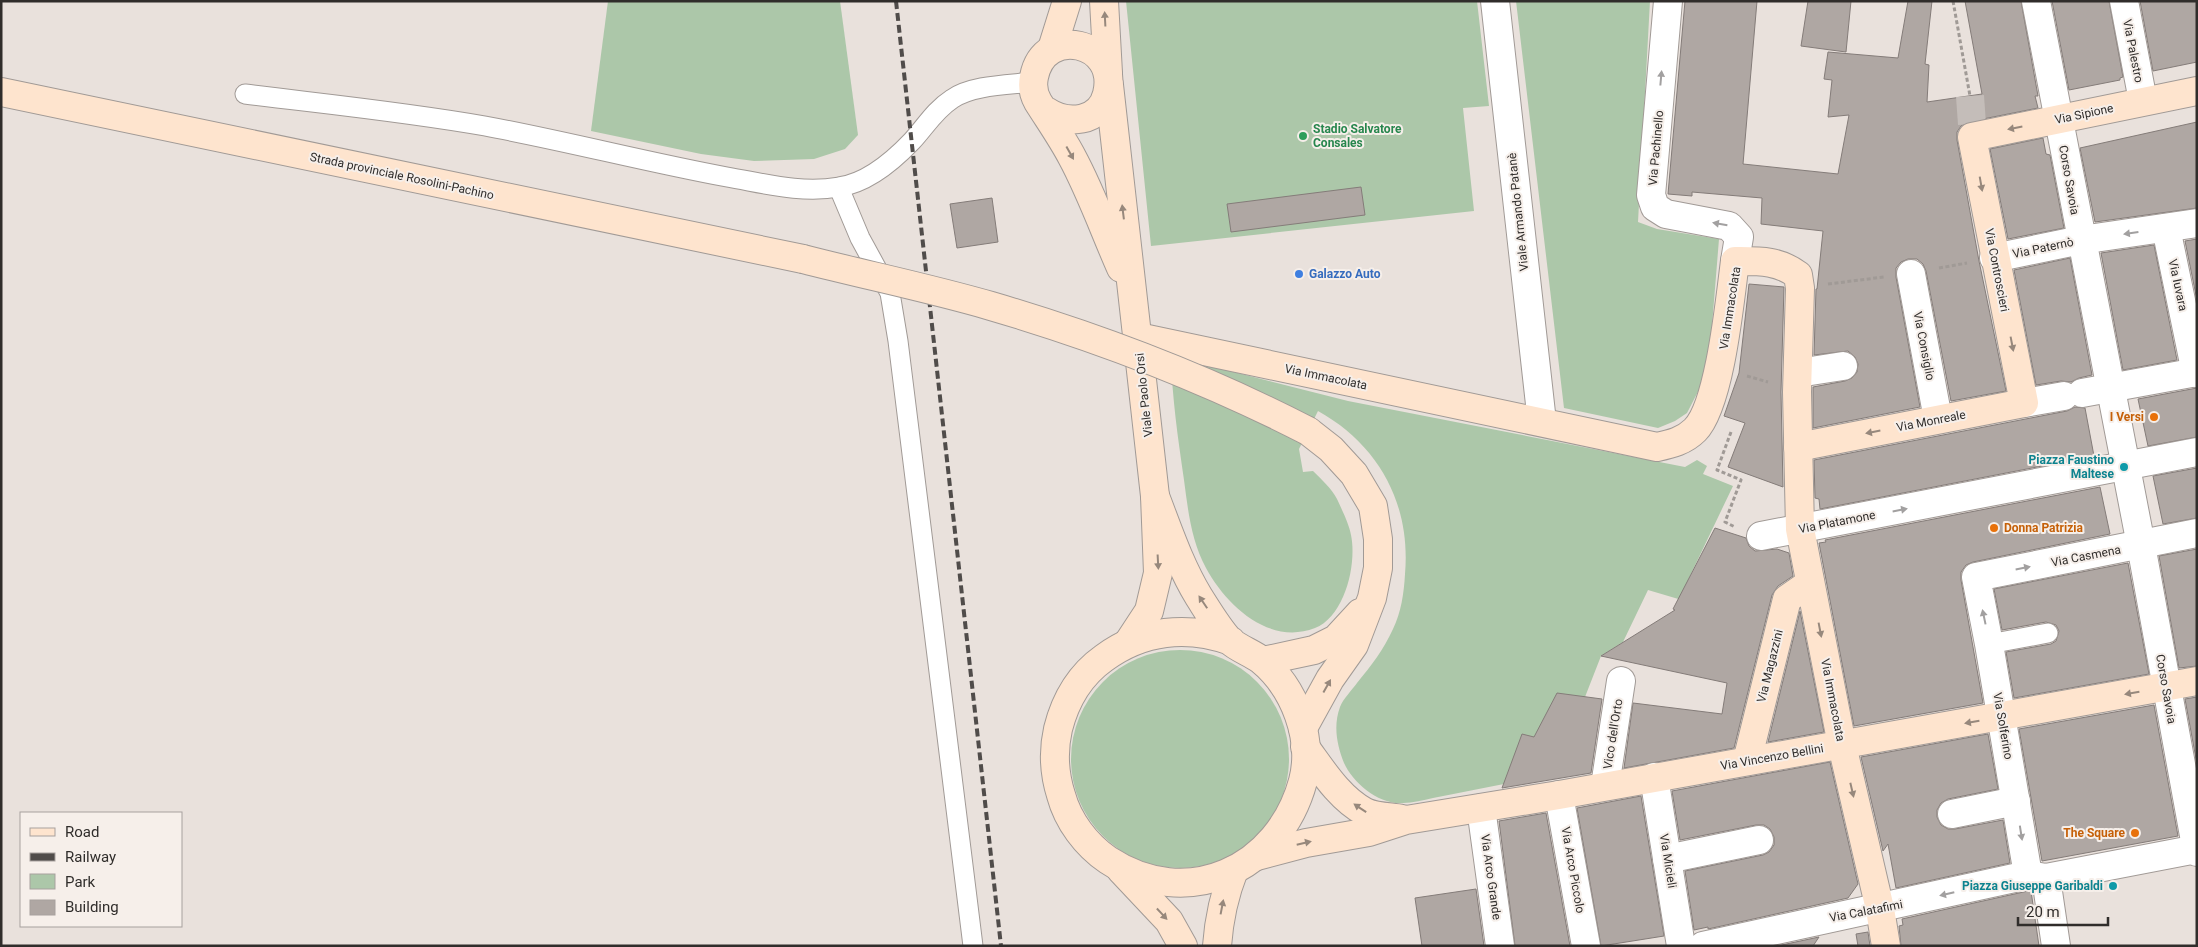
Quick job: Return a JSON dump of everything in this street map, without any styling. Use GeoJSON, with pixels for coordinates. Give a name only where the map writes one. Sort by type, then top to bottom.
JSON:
{"type":"FeatureCollection","features":[{"type":"Feature","properties":{"kind":"main road"},"geometry":{"type":"LineString","coordinates":[[1052,49],[1067,1]]}},
{"type":"Feature","properties":{"kind":"main road"},"geometry":{"type":"LineString","coordinates":[[1104,1],[1108,79],[1132,295]]}},
{"type":"Feature","properties":{"kind":"main road"},"geometry":{"type":"LineString","coordinates":[[1046,111],[1056,117],[1068,120],[1080,119],[1091,115],[1103,102],[1108,79],[1103,62],[1096,53],[1086,47],[1074,44],[1052,49],[1042,58],[1035,70],[1033,82],[1038,102],[1046,111],[1073,159],[1132,295]]}},
{"type":"Feature","properties":{"kind":"main road","name":"Via Sipione"},"geometry":{"type":"LineString","coordinates":[[1972,130],[2058,120],[2197,90]]}},
{"type":"Feature","properties":{"kind":"main road","name":"Strada provinciale Rosolini-Pachino"},"geometry":{"type":"LineString","coordinates":[[1,92],[803,259],[990,306],[1090,339],[1193,377],[1251,402],[1308,431],[1331,449],[1354,474],[1373,506],[1378,539],[1378,568],[1372,598],[1354,645],[1330,679],[1304,738]]}},
{"type":"Feature","properties":{"kind":"main road","name":"Via Controscieri"},"geometry":{"type":"LineString","coordinates":[[1972,130],[1994,258],[2024,403]]}},
{"type":"Feature","properties":{"kind":"main road","name":"Via Immacolata"},"geometry":{"type":"LineString","coordinates":[[1138,337],[1657,447],[1677,442],[1695,430],[1703,418],[1720,367],[1735,261],[1771,262],[1787,267],[1798,275],[1800,288],[1797,382],[1800,529],[1842,745],[1880,909],[1886,946]]}},
{"type":"Feature","properties":{"kind":"main road","name":"Viale Paolo Orsi"},"geometry":{"type":"LineString","coordinates":[[1132,295],[1154,496]]}},
{"type":"Feature","properties":{"kind":"main road","name":"Via Monreale"},"geometry":{"type":"LineString","coordinates":[[1798,447],[2024,403]]}},
{"type":"Feature","properties":{"kind":"main road"},"geometry":{"type":"LineString","coordinates":[[1154,496],[1181,562],[1199,596],[1230,641]]}},
{"type":"Feature","properties":{"kind":"main road"},"geometry":{"type":"LineString","coordinates":[[1128,643],[1149,611],[1158,573],[1154,496]]}},
{"type":"Feature","properties":{"kind":"main road","name":"Via Magazzini"},"geometry":{"type":"LineString","coordinates":[[1748,761],[1787,599],[1810,583]]}},
{"type":"Feature","properties":{"kind":"main road"},"geometry":{"type":"LineString","coordinates":[[1263,661],[1314,650],[1336,639],[1372,598]]}},
{"type":"Feature","properties":{"kind":"main road"},"geometry":{"type":"LineString","coordinates":[[1117,866],[1155,880],[1195,882],[1215,878],[1234,870],[1257,856],[1279,834],[1295,807],[1304,778],[1304,738],[1297,710],[1288,692],[1263,661],[1230,641],[1205,634],[1179,631],[1153,634],[1128,643],[1099,661],[1076,687],[1061,718],[1055,751],[1058,785],[1070,817],[1090,845],[1117,866],[1169,922],[1182,946]]}},
{"type":"Feature","properties":{"kind":"main road","name":"Via Vincenzo Bellini"},"geometry":{"type":"LineString","coordinates":[[1406,820],[1559,795],[2197,681]]}},
{"type":"Feature","properties":{"kind":"main road"},"geometry":{"type":"LineString","coordinates":[[1304,738],[1328,778],[1347,800],[1366,813],[1406,820]]}},
{"type":"Feature","properties":{"kind":"main road"},"geometry":{"type":"LineString","coordinates":[[1257,856],[1306,842],[1369,832],[1406,820]]}},
{"type":"Feature","properties":{"kind":"main road"},"geometry":{"type":"LineString","coordinates":[[1217,946],[1218,926],[1224,896],[1234,870]]}},
{"type":"Feature","properties":{"kind":"street","name":"Viale Armando Patanè"},"geometry":{"type":"LineString","coordinates":[[1495,1],[1542,422]]}},
{"type":"Feature","properties":{"kind":"street","name":"Via Pachinello"},"geometry":{"type":"LineString","coordinates":[[1668,1],[1652,195],[1655,207],[1666,214],[1729,226],[1739,237],[1735,261]]}},
{"type":"Feature","properties":{"kind":"street","name":"Corso Savoia"},"geometry":{"type":"LineString","coordinates":[[2036,1],[2109,388],[2138,464],[2140,546],[2196,846]]}},
{"type":"Feature","properties":{"kind":"street","name":"Via Palestro"},"geometry":{"type":"LineString","coordinates":[[2124,1],[2143,101]]}},
{"type":"Feature","properties":{"kind":"street","name":"Via Paternò"},"geometry":{"type":"LineString","coordinates":[[1994,258],[2080,240],[2197,223]]}},
{"type":"Feature","properties":{"kind":"street","name":"Via Iuvara"},"geometry":{"type":"LineString","coordinates":[[2166,228],[2196,373]]}},
{"type":"Feature","properties":{"kind":"street","name":"Via Consiglio"},"geometry":{"type":"LineString","coordinates":[[1911,274],[1938,419]]}},
{"type":"Feature","properties":{"kind":"street"},"geometry":{"type":"LineString","coordinates":[[1797,382],[1843,366]]}},
{"type":"Feature","properties":{"kind":"street","name":"Via Monreale"},"geometry":{"type":"LineString","coordinates":[[2024,403],[2196,373]]}},
{"type":"Feature","properties":{"kind":"street"},"geometry":{"type":"LineString","coordinates":[[2138,464],[2197,452]]}},
{"type":"Feature","properties":{"kind":"street","name":"Via Platamone"},"geometry":{"type":"LineString","coordinates":[[1761,536],[2138,464]]}},
{"type":"Feature","properties":{"kind":"street","name":"Via Casmena"},"geometry":{"type":"LineString","coordinates":[[1976,577],[2140,546],[2197,533]]}},
{"type":"Feature","properties":{"kind":"street","name":"Via Solferino"},"geometry":{"type":"LineString","coordinates":[[1976,577],[2016,801],[2056,946]]}},
{"type":"Feature","properties":{"kind":"street","name":"Vico dell'Orto"},"geometry":{"type":"LineString","coordinates":[[1605,786],[1621,681]]}},
{"type":"Feature","properties":{"kind":"street","name":"Via Micieli"},"geometry":{"type":"LineString","coordinates":[[1654,777],[1681,946]]}},
{"type":"Feature","properties":{"kind":"street","name":"Via Arco Piccolo"},"geometry":{"type":"LineString","coordinates":[[1559,795],[1586,946]]}},
{"type":"Feature","properties":{"kind":"street"},"geometry":{"type":"LineString","coordinates":[[1952,814],[2016,801]]}},
{"type":"Feature","properties":{"kind":"street","name":"Via Arco Grande"},"geometry":{"type":"LineString","coordinates":[[1481,808],[1500,946]]}},
{"type":"Feature","properties":{"kind":"street"},"geometry":{"type":"LineString","coordinates":[[1667,859],[1759,840]]}},
{"type":"Feature","properties":{"kind":"street","name":"Via Calatafimi"},"geometry":{"type":"LineString","coordinates":[[1703,946],[1780,937],[1880,909],[2037,876],[2196,846]]}},
{"type":"Feature","properties":{"kind":"lane"},"geometry":{"type":"LineString","coordinates":[[245,94],[363,108],[486,126],[671,166],[795,189],[839,188],[864,180],[885,166],[911,142],[931,118],[952,98],[981,88],[1033,82]]}},
{"type":"Feature","properties":{"kind":"lane"},"geometry":{"type":"LineString","coordinates":[[839,188],[860,238],[890,292],[902,370],[973,946]]}},
{"type":"Feature","properties":{"kind":"lane"},"geometry":{"type":"LineString","coordinates":[[1989,644],[2048,633]]}},
{"type":"Feature","properties":{"kind":"path"},"geometry":{"type":"LineString","coordinates":[[1953,1],[1970,96]]}},
{"type":"Feature","properties":{"kind":"path","name":"Via Paternò"},"geometry":{"type":"LineString","coordinates":[[1800,288],[1911,274],[1994,258]]}},
{"type":"Feature","properties":{"kind":"path"},"geometry":{"type":"LineString","coordinates":[[1720,367],[1797,382]]}},
{"type":"Feature","properties":{"kind":"path"},"geometry":{"type":"LineString","coordinates":[[1703,418],[1733,428],[1717,470],[1742,480],[1725,522],[1761,536]]}},
{"type":"Feature","properties":{"kind":"green space"},"geometry":{"type":"Polygon","coordinates":[[[608,1],[840,1],[858,135],[845,149],[814,159],[754,161],[701,154],[591,131],[608,1]]]}},
{"type":"Feature","properties":{"kind":"green space","name":"Stadio Salvatore Consales"},"geometry":{"type":"Polygon","coordinates":[[[1126,1],[1477,1],[1489,106],[1463,108],[1474,211],[1151,246],[1126,1]]]}},
{"type":"Feature","properties":{"kind":"green space"},"geometry":{"type":"Polygon","coordinates":[[[1516,1],[1650,1],[1638,222],[1657,229],[1719,239],[1710,350],[1705,378],[1687,413],[1675,421],[1658,428],[1564,408],[1516,1]]]}},
{"type":"Feature","properties":{"kind":"green space"},"geometry":{"type":"Polygon","coordinates":[[[1171,356],[1348,401],[1685,467],[1697,460],[1707,466],[1703,474],[1733,486],[1688,580],[1708,588],[1702,606],[1648,590],[1623,642],[1601,656],[1585,697],[1534,737],[1504,784],[1407,803],[1394,803],[1376,796],[1360,785],[1348,771],[1339,749],[1336,728],[1341,704],[1386,643],[1396,623],[1402,603],[1405,581],[1403,524],[1387,479],[1374,459],[1358,441],[1318,411],[1299,449],[1303,472],[1313,471],[1329,488],[1337,499],[1349,526],[1352,560],[1346,588],[1334,612],[1325,622],[1315,628],[1298,632],[1281,631],[1266,627],[1251,619],[1225,596],[1206,568],[1197,547],[1189,514],[1180,449],[1174,403],[1171,356]]]}},
{"type":"Feature","properties":{"kind":"green space"},"geometry":{"type":"Polygon","coordinates":[[[1191,650],[1222,658],[1241,668],[1257,682],[1271,698],[1281,717],[1289,748],[1289,770],[1281,801],[1271,820],[1257,836],[1241,850],[1222,860],[1191,868],[1169,868],[1138,860],[1119,850],[1089,820],[1079,801],[1073,780],[1071,748],[1079,717],[1089,698],[1119,668],[1138,658],[1159,652],[1191,650]]]}},
{"type":"Feature","properties":{"kind":"building"},"geometry":{"type":"Polygon","coordinates":[[[1685,1],[1757,1],[1743,164],[1838,174],[1849,115],[1828,117],[1832,80],[1824,79],[1828,52],[1898,58],[1908,1],[1932,1],[1925,64],[1929,65],[1927,102],[1982,94],[1965,1],[2021,1],[2038,96],[2035,96],[2038,108],[1968,122],[1961,126],[1957,132],[1979,261],[2006,391],[1951,401],[1926,271],[1923,264],[1917,259],[1908,259],[1901,262],[1896,268],[1896,277],[1920,407],[1813,428],[1813,387],[1852,378],[1857,372],[1858,364],[1855,357],[1848,351],[1814,355],[1816,289],[1823,231],[1761,224],[1762,198],[1692,192],[1692,196],[1668,194],[1685,1]]]}},
{"type":"Feature","properties":{"kind":"building"},"geometry":{"type":"Polygon","coordinates":[[[1808,1],[1851,1],[1846,52],[1801,46],[1808,1]]]}},
{"type":"Feature","properties":{"kind":"building"},"geometry":{"type":"Polygon","coordinates":[[[2052,1],[2109,1],[2123,77],[2120,80],[2069,90],[2052,1]]]}},
{"type":"Feature","properties":{"kind":"building"},"geometry":{"type":"Polygon","coordinates":[[[2140,1],[2197,1],[2197,62],[2153,71],[2140,1]]]}},
{"type":"Feature","properties":{"kind":"building"},"geometry":{"type":"Polygon","coordinates":[[[2197,122],[2197,208],[2095,222],[2080,148],[2197,122]]]}},
{"type":"Feature","properties":{"kind":"building"},"geometry":{"type":"Polygon","coordinates":[[[2043,138],[2046,154],[2050,155],[2064,228],[2008,239],[1990,149],[2043,138]]]}},
{"type":"Feature","properties":{"kind":"building"},"geometry":{"type":"Polygon","coordinates":[[[1361,187],[1365,215],[1231,232],[1227,204],[1361,187]]]}},
{"type":"Feature","properties":{"kind":"building"},"geometry":{"type":"Polygon","coordinates":[[[992,198],[998,242],[957,248],[950,204],[992,198]]]}},
{"type":"Feature","properties":{"kind":"building"},"geometry":{"type":"Polygon","coordinates":[[[2197,239],[2197,300],[2185,241],[2197,239]]]}},
{"type":"Feature","properties":{"kind":"building"},"geometry":{"type":"Polygon","coordinates":[[[2154,245],[2177,360],[2123,370],[2101,253],[2154,245]]]}},
{"type":"Feature","properties":{"kind":"building"},"geometry":{"type":"Polygon","coordinates":[[[2070,258],[2092,375],[2071,382],[2061,381],[2036,385],[2014,270],[2070,258]]]}},
{"type":"Feature","properties":{"kind":"building"},"geometry":{"type":"Polygon","coordinates":[[[1749,284],[1784,287],[1781,392],[1783,487],[1728,467],[1745,423],[1724,416],[1739,373],[1749,284]]]}},
{"type":"Feature","properties":{"kind":"building"},"geometry":{"type":"Polygon","coordinates":[[[2197,388],[2197,437],[2148,446],[2138,399],[2197,388]]]}},
{"type":"Feature","properties":{"kind":"building"},"geometry":{"type":"Polygon","coordinates":[[[2075,407],[2085,408],[2094,456],[1820,509],[1819,499],[1815,498],[1814,460],[2067,411],[2075,407]]]}},
{"type":"Feature","properties":{"kind":"building"},"geometry":{"type":"Polygon","coordinates":[[[2197,468],[2197,518],[2163,524],[2153,476],[2197,468]]]}},
{"type":"Feature","properties":{"kind":"building"},"geometry":{"type":"Polygon","coordinates":[[[2100,487],[2110,534],[1973,562],[1966,565],[1961,572],[1983,703],[1854,726],[1819,543],[1826,542],[1825,540],[2100,487]]]}},
{"type":"Feature","properties":{"kind":"building"},"geometry":{"type":"Polygon","coordinates":[[[1715,528],[1746,538],[1749,546],[1755,551],[1777,549],[1789,553],[1793,576],[1778,586],[1772,595],[1734,748],[1624,768],[1633,703],[1722,714],[1727,683],[1601,656],[1675,610],[1673,609],[1715,528]]]}},
{"type":"Feature","properties":{"kind":"building"},"geometry":{"type":"Polygon","coordinates":[[[2197,549],[2197,666],[2179,668],[2159,556],[2197,549]]]}},
{"type":"Feature","properties":{"kind":"building"},"geometry":{"type":"Polygon","coordinates":[[[2128,563],[2149,674],[2014,698],[2006,652],[2051,644],[2056,641],[2059,631],[2056,625],[2046,622],[2002,630],[1994,589],[2128,563]]]}},
{"type":"Feature","properties":{"kind":"building"},"geometry":{"type":"Polygon","coordinates":[[[1800,611],[1824,732],[1768,742],[1800,611]]]}},
{"type":"Feature","properties":{"kind":"building"},"geometry":{"type":"Polygon","coordinates":[[[1557,693],[1602,699],[1591,773],[1502,788],[1522,734],[1534,737],[1557,693]]]}},
{"type":"Feature","properties":{"kind":"building"},"geometry":{"type":"Polygon","coordinates":[[[2197,697],[2197,764],[2185,699],[2197,697]]]}},
{"type":"Feature","properties":{"kind":"building"},"geometry":{"type":"Polygon","coordinates":[[[2154,705],[2178,836],[2042,861],[2019,729],[2154,705]]]}},
{"type":"Feature","properties":{"kind":"building"},"geometry":{"type":"Polygon","coordinates":[[[1988,734],[1998,789],[1948,799],[1941,803],[1937,810],[1937,817],[1941,825],[1948,829],[2003,820],[2010,863],[1896,888],[1888,844],[1883,851],[1861,757],[1988,734]]]}},
{"type":"Feature","properties":{"kind":"building"},"geometry":{"type":"Polygon","coordinates":[[[1830,762],[1858,884],[1848,898],[1708,929],[1708,927],[1694,930],[1685,871],[1763,855],[1769,852],[1774,845],[1774,837],[1770,829],[1764,825],[1756,825],[1680,840],[1672,791],[1830,762]]]}},
{"type":"Feature","properties":{"kind":"building"},"geometry":{"type":"Polygon","coordinates":[[[1641,796],[1664,936],[1601,946],[1577,808],[1641,796]]]}},
{"type":"Feature","properties":{"kind":"building"},"geometry":{"type":"Polygon","coordinates":[[[1546,813],[1570,946],[1515,946],[1499,821],[1546,813]]]}},
{"type":"Feature","properties":{"kind":"building"},"geometry":{"type":"Polygon","coordinates":[[[1476,889],[1484,946],[1422,946],[1415,898],[1476,889]]]}},
{"type":"Feature","properties":{"kind":"building"},"geometry":{"type":"Polygon","coordinates":[[[2031,891],[2039,946],[1901,946],[1899,926],[1903,925],[1902,919],[2031,891]]]}},
{"type":"Feature","properties":{"kind":"building"},"geometry":{"type":"Polygon","coordinates":[[[1868,932],[1870,946],[1858,946],[1856,934],[1868,932]]]}},
{"type":"Feature","properties":{"kind":"building"},"geometry":{"type":"Polygon","coordinates":[[[1819,937],[1813,946],[1777,946],[1819,937]]]}},
{"type":"Feature","properties":{"kind":"tunnel"},"geometry":{"type":"LineString","coordinates":[[1970,96],[1972,124]]}},
{"type":"Feature","properties":{"kind":"railway"},"geometry":{"type":"LineString","coordinates":[[896,1],[1001,946]]}},
{"type":"Feature","properties":{"kind":"place","name":"Stadio Salvatore Consales"},"geometry":{"type":"Point","coordinates":[1303,136]}},
{"type":"Feature","properties":{"kind":"place","name":"Galazzo Auto"},"geometry":{"type":"Point","coordinates":[1299,274]}},
{"type":"Feature","properties":{"kind":"place","name":"I Versi"},"geometry":{"type":"Point","coordinates":[2154,417]}},
{"type":"Feature","properties":{"kind":"place","name":"Piazza Faustino Maltese"},"geometry":{"type":"Point","coordinates":[2124,467]}},
{"type":"Feature","properties":{"kind":"place","name":"Donna Patrizia"},"geometry":{"type":"Point","coordinates":[1994,528]}},
{"type":"Feature","properties":{"kind":"place","name":"The Square"},"geometry":{"type":"Point","coordinates":[2135,833]}},
{"type":"Feature","properties":{"kind":"place","name":"Piazza Giuseppe Garibaldi"},"geometry":{"type":"Point","coordinates":[2113,886]}}]}
